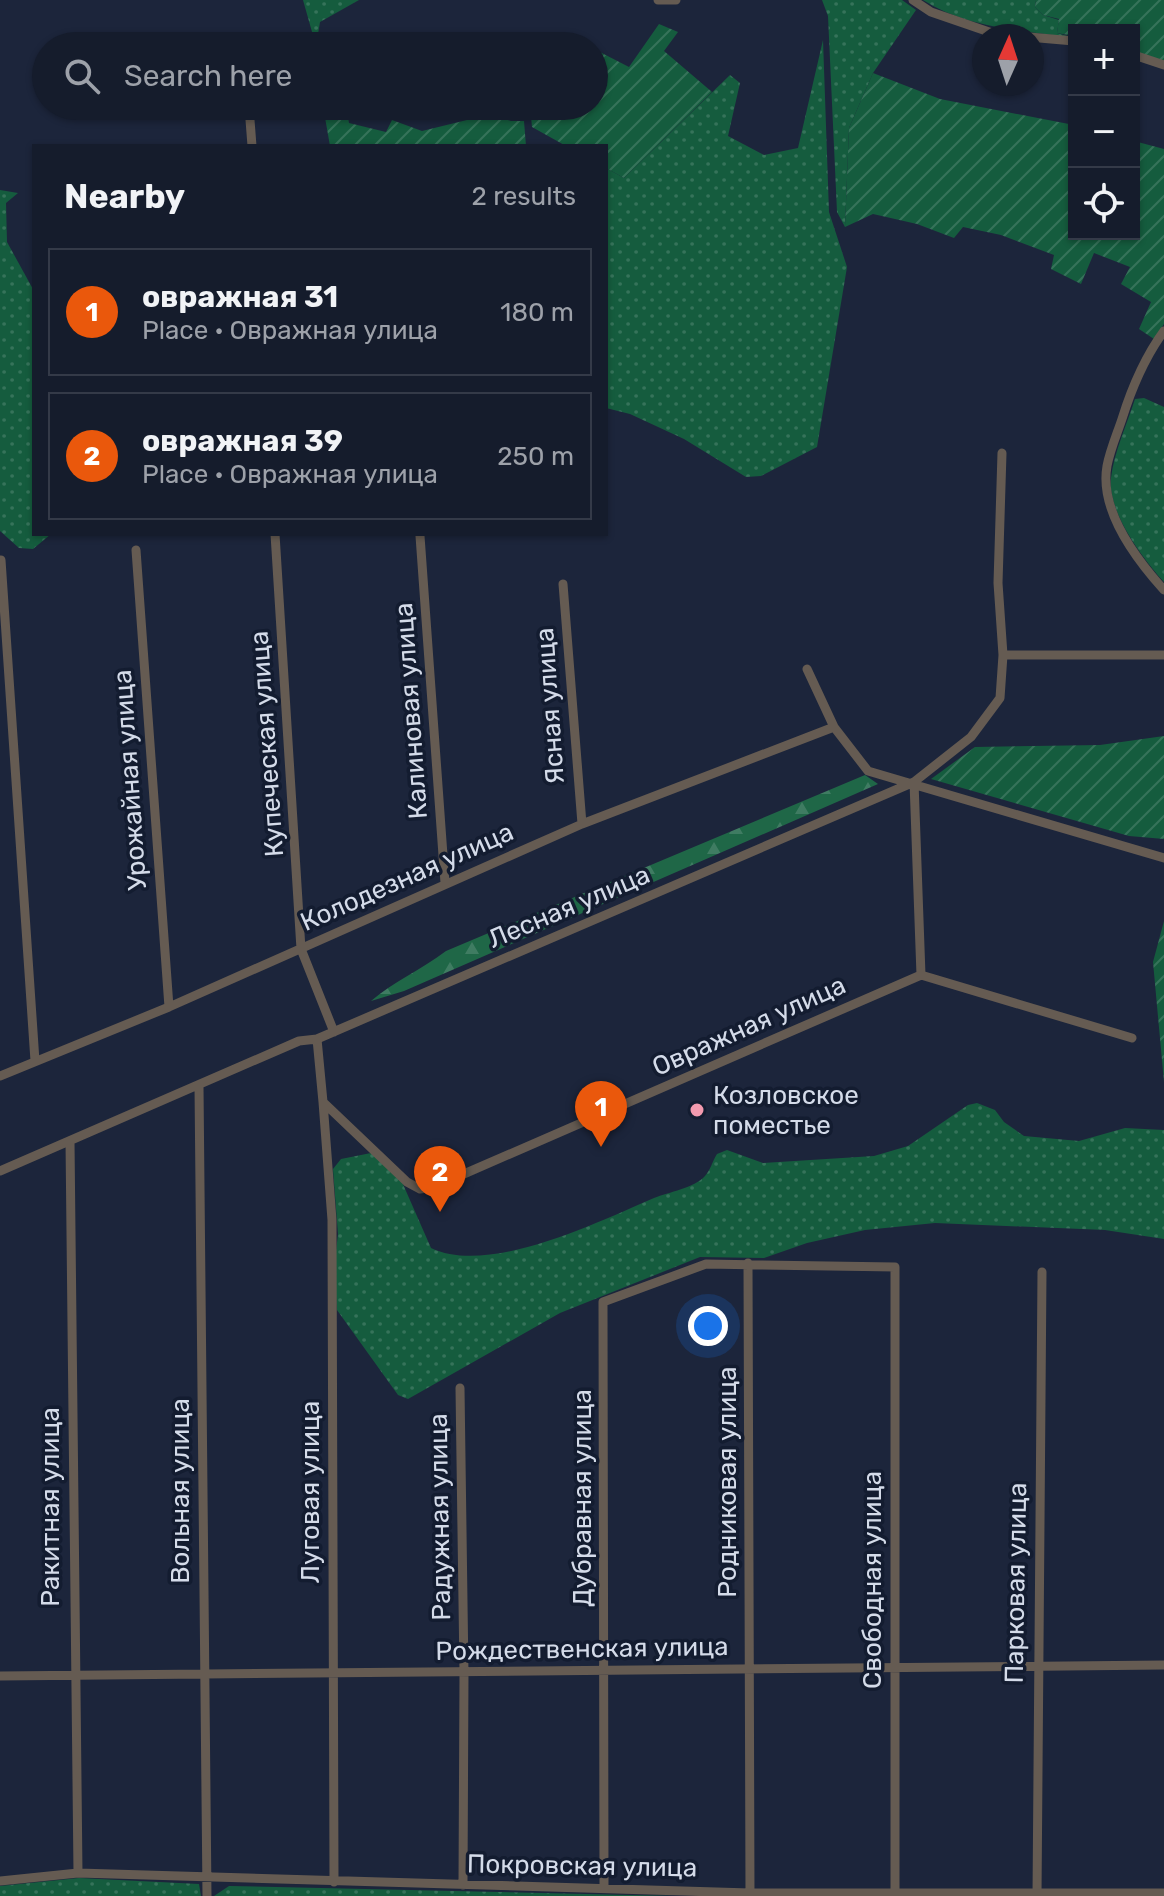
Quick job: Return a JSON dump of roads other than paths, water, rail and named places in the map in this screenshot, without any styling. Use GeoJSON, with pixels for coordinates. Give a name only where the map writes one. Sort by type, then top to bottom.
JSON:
{"type":"FeatureCollection","features":[{"type":"Feature","properties":{"kind":"street"},"geometry":{"type":"LineString","coordinates":[[658,0],[676,0]]}},
{"type":"Feature","properties":{"kind":"street"},"geometry":{"type":"LineString","coordinates":[[913,0],[931,12],[995,34],[1068,40]]}},
{"type":"Feature","properties":{"kind":"street"},"geometry":{"type":"LineString","coordinates":[[1140,57],[1164,65]]}},
{"type":"Feature","properties":{"kind":"street"},"geometry":{"type":"LineString","coordinates":[[250,120],[252,144]]}},
{"type":"Feature","properties":{"kind":"street"},"geometry":{"type":"LineString","coordinates":[[1164,331],[1131,388],[1107,466],[1107,480],[1115,516],[1138,561],[1164,590]]}},
{"type":"Feature","properties":{"kind":"street","name":"Лесная улица"},"geometry":{"type":"LineString","coordinates":[[0,1171],[299,1041],[317,1039],[334,1032],[914,782],[971,737],[1000,698],[1003,655],[998,583],[1002,453]]}},
{"type":"Feature","properties":{"kind":"street","name":"Купеческая улица"},"geometry":{"type":"LineString","coordinates":[[276,536],[301,949],[334,1032]]}},
{"type":"Feature","properties":{"kind":"street","name":"Калиновая улица"},"geometry":{"type":"LineString","coordinates":[[420,536],[445,883]]}},
{"type":"Feature","properties":{"kind":"street","name":"Урожайная улица"},"geometry":{"type":"LineString","coordinates":[[136,550],[169,1007]]}},
{"type":"Feature","properties":{"kind":"street"},"geometry":{"type":"LineString","coordinates":[[1,560],[35,1061]]}},
{"type":"Feature","properties":{"kind":"street","name":"Ясная улица"},"geometry":{"type":"LineString","coordinates":[[563,584],[582,824]]}},
{"type":"Feature","properties":{"kind":"street"},"geometry":{"type":"LineString","coordinates":[[1003,655],[1164,655]]}},
{"type":"Feature","properties":{"kind":"street"},"geometry":{"type":"LineString","coordinates":[[807,669],[834,727],[868,771],[891,780],[914,782],[1164,858]]}},
{"type":"Feature","properties":{"kind":"street","name":"Колодезная улица"},"geometry":{"type":"LineString","coordinates":[[0,1076],[169,1007],[582,824],[834,727]]}},
{"type":"Feature","properties":{"kind":"street"},"geometry":{"type":"LineString","coordinates":[[914,782],[921,975],[1132,1038]]}},
{"type":"Feature","properties":{"kind":"street","name":"Овражная улица"},"geometry":{"type":"LineString","coordinates":[[323,1102],[407,1182],[420,1189],[434,1187],[921,975]]}},
{"type":"Feature","properties":{"kind":"street"},"geometry":{"type":"LineString","coordinates":[[317,1039],[323,1102]]}},
{"type":"Feature","properties":{"kind":"street","name":"Вольная улица"},"geometry":{"type":"LineString","coordinates":[[199,1086],[207,1896]]}},
{"type":"Feature","properties":{"kind":"street","name":"Луговая улица"},"geometry":{"type":"LineString","coordinates":[[323,1102],[332,1220],[334,1882]]}},
{"type":"Feature","properties":{"kind":"street","name":"Ракитная улица"},"geometry":{"type":"LineString","coordinates":[[70,1141],[73,1675],[78,1873]]}},
{"type":"Feature","properties":{"kind":"street","name":"Свободная улица"},"geometry":{"type":"LineString","coordinates":[[748,1263],[895,1267],[895,1893]]}},
{"type":"Feature","properties":{"kind":"street","name":"Дубравная улица"},"geometry":{"type":"LineString","coordinates":[[604,1886],[603,1302],[706,1264],[748,1263]]}},
{"type":"Feature","properties":{"kind":"street","name":"Родниковая улица"},"geometry":{"type":"LineString","coordinates":[[748,1263],[750,1893]]}},
{"type":"Feature","properties":{"kind":"street","name":"Парковая улица"},"geometry":{"type":"LineString","coordinates":[[1037,1894],[1036,1666],[1042,1272]]}},
{"type":"Feature","properties":{"kind":"street","name":"Радужная улица"},"geometry":{"type":"LineString","coordinates":[[460,1388],[463,1885]]}},
{"type":"Feature","properties":{"kind":"street","name":"Рождественская улица"},"geometry":{"type":"LineString","coordinates":[[0,1676],[1164,1665]]}},
{"type":"Feature","properties":{"kind":"street","name":"Покровская улица"},"geometry":{"type":"LineString","coordinates":[[0,1881],[78,1873],[207,1879],[604,1886],[750,1893],[1164,1893]]}},
{"type":"Feature","properties":{"kind":"place","name":"Козловское поместье"},"geometry":{"type":"Point","coordinates":[697,1110]}},
{"type":"Feature","properties":{"kind":"place","name":"овражная 31"},"geometry":{"type":"Point","coordinates":[601,1147]}},
{"type":"Feature","properties":{"kind":"place","name":"овражная 39"},"geometry":{"type":"Point","coordinates":[440,1212]}}]}
